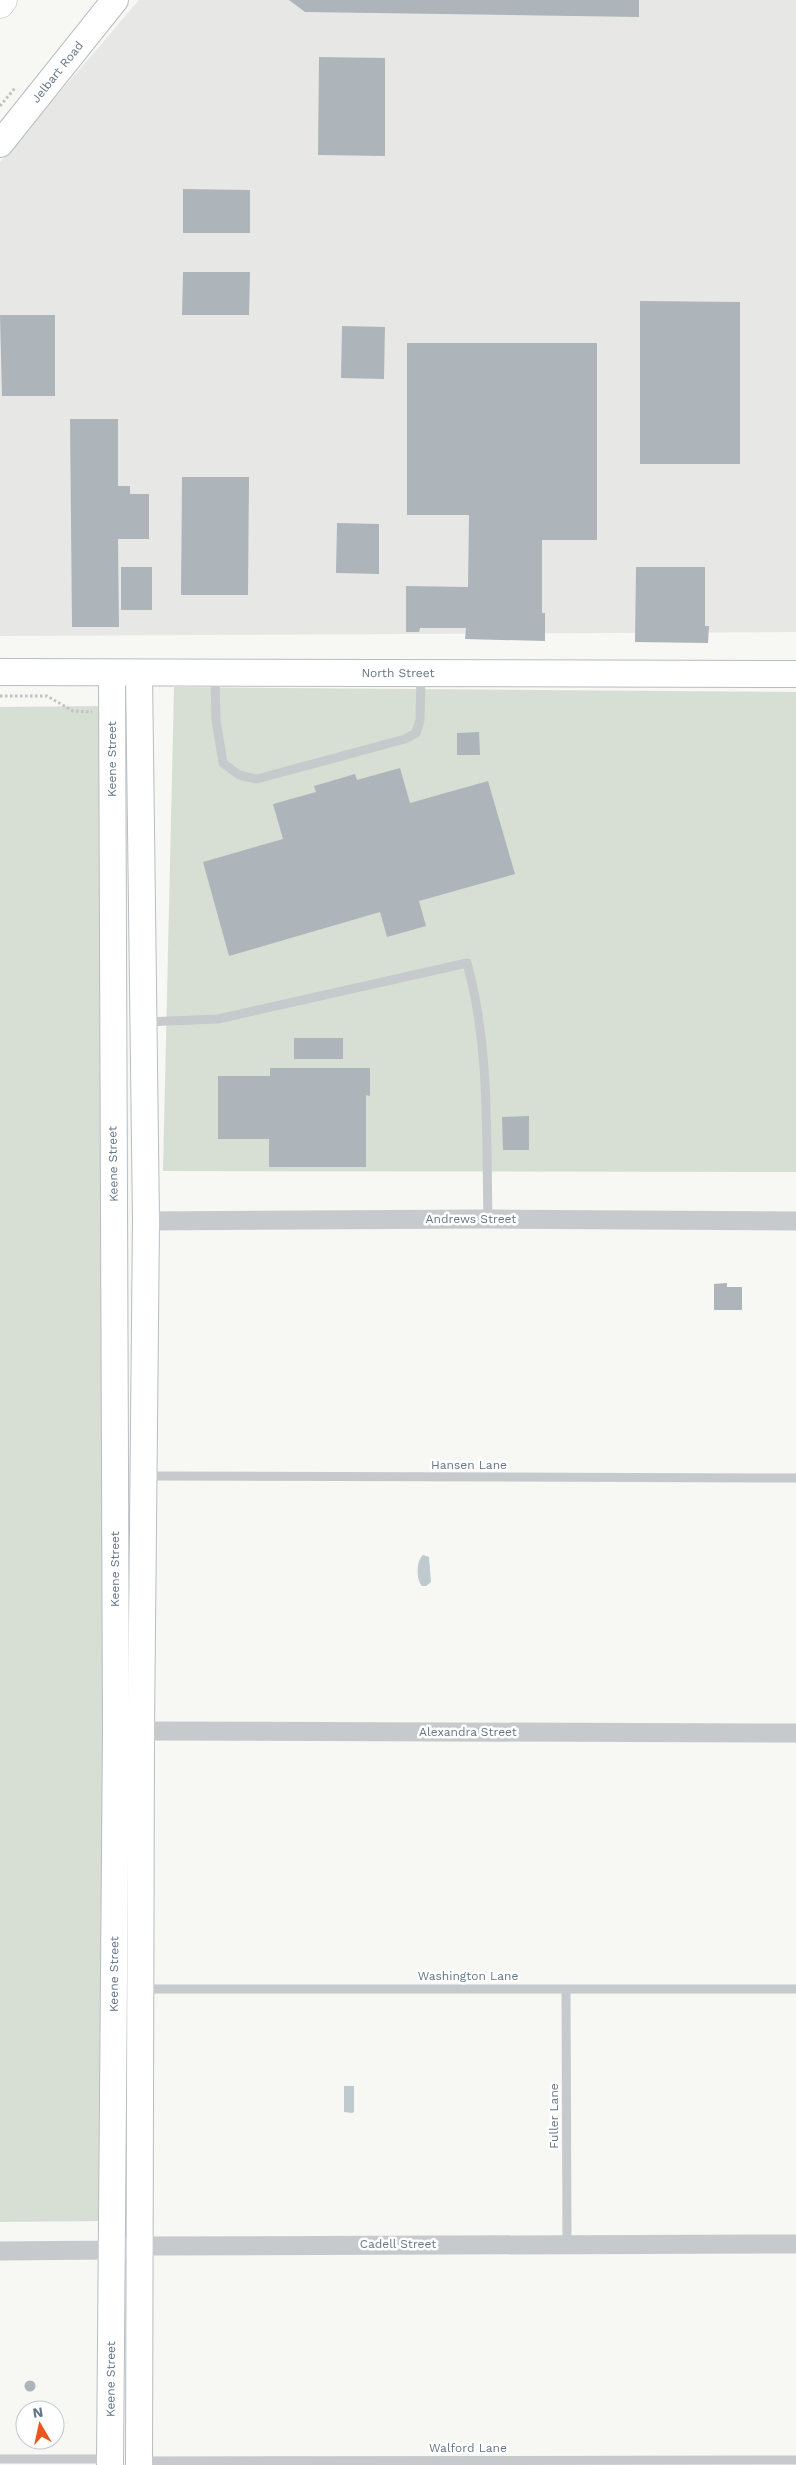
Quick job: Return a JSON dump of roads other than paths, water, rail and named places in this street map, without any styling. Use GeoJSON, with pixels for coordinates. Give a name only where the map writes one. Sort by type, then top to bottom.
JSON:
{"type":"FeatureCollection","features":[{"type":"Feature","properties":{"kind":"highway"},"geometry":{"type":"LineString","coordinates":[[0,4],[3,0]]}},
{"type":"Feature","properties":{"kind":"street","name":"Jelbart Road"},"geometry":{"type":"LineString","coordinates":[[0,144],[116,0]]}},
{"type":"Feature","properties":{"kind":"street","name":"North Street"},"geometry":{"type":"LineString","coordinates":[[0,672],[796,674]]}},
{"type":"Feature","properties":{"kind":"street","name":"Keene Street"},"geometry":{"type":"LineString","coordinates":[[112,673],[114,1222],[128,1731],[140,1989],[141,2246],[139,2463]]}},
{"type":"Feature","properties":{"kind":"street","name":"Keene Street"},"geometry":{"type":"LineString","coordinates":[[110,2462],[112,2250],[128,1731],[143,1476],[146,1221],[145,1022],[139,673]]}},
{"type":"Feature","properties":{"kind":"street","name":"Andrews Street"},"geometry":{"type":"LineString","coordinates":[[146,1221],[488,1219],[796,1221]]}},
{"type":"Feature","properties":{"kind":"street"},"geometry":{"type":"LineString","coordinates":[[114,1222],[146,1221]]}},
{"type":"Feature","properties":{"kind":"street","name":"Alexandra Street"},"geometry":{"type":"LineString","coordinates":[[128,1731],[796,1733]]}},
{"type":"Feature","properties":{"kind":"street","name":"Cadell Street"},"geometry":{"type":"LineString","coordinates":[[0,2251],[112,2250],[141,2246],[567,2243],[796,2244]]}},
{"type":"Feature","properties":{"kind":"lane"},"geometry":{"type":"LineString","coordinates":[[215,673],[216,720],[223,763],[239,775],[257,779],[406,739],[416,733],[420,720],[421,674]]}},
{"type":"Feature","properties":{"kind":"lane"},"geometry":{"type":"LineString","coordinates":[[145,1022],[218,1019],[467,963],[475,991],[485,1076],[488,1219]]}},
{"type":"Feature","properties":{"kind":"lane","name":"Hansen Lane"},"geometry":{"type":"LineString","coordinates":[[143,1476],[796,1478]]}},
{"type":"Feature","properties":{"kind":"lane","name":"Washington Lane"},"geometry":{"type":"LineString","coordinates":[[140,1989],[796,1989]]}},
{"type":"Feature","properties":{"kind":"lane","name":"Fuller Lane"},"geometry":{"type":"LineString","coordinates":[[566,1989],[567,2243]]}},
{"type":"Feature","properties":{"kind":"lane"},"geometry":{"type":"LineString","coordinates":[[0,2460],[110,2462]]}},
{"type":"Feature","properties":{"kind":"lane","name":"Walford Lane"},"geometry":{"type":"LineString","coordinates":[[139,2463],[796,2460]]}}]}
